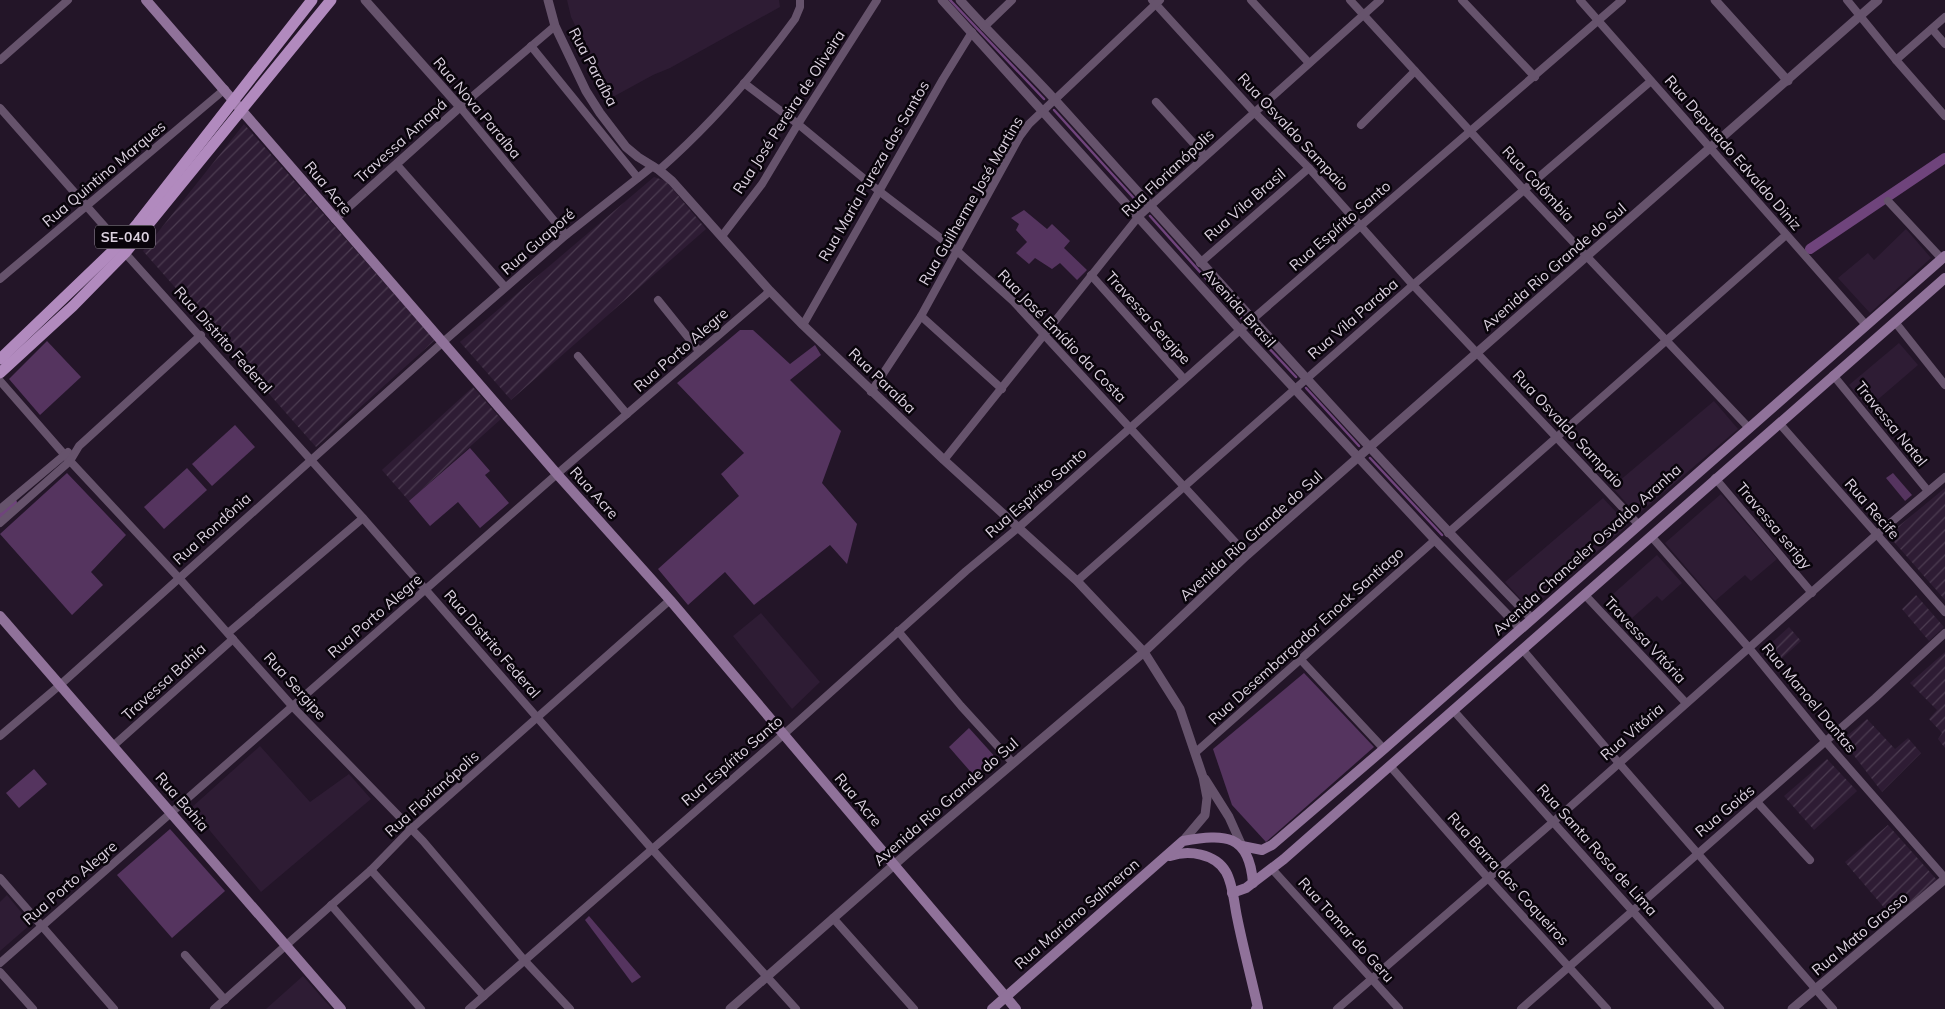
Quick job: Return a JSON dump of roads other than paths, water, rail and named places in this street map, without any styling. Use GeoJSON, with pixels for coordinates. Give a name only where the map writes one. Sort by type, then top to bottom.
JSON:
{"type":"FeatureCollection","features":[{"type":"Feature","properties":{"kind":"main road","name":"Rua Acre"},"geometry":{"type":"LineString","coordinates":[[146,0],[557,474],[670,600],[1016,1009]]}},
{"type":"Feature","properties":{"kind":"main road","name":"SE-040"},"geometry":{"type":"LineString","coordinates":[[0,360],[122,248],[312,0]]}},
{"type":"Feature","properties":{"kind":"main road","name":"SE-040"},"geometry":{"type":"LineString","coordinates":[[0,373],[73,306],[243,110],[331,0]]}},
{"type":"Feature","properties":{"kind":"main road","name":"Avenida Chanceler Osvaldo Aranha"},"geometry":{"type":"LineString","coordinates":[[1183,841],[1204,838],[1225,839],[1234,841],[1242,846],[1262,850],[1269,848],[1384,750],[1638,524],[1944,258]]}},
{"type":"Feature","properties":{"kind":"main road","name":"Avenida Chanceler Osvaldo Aranha"},"geometry":{"type":"LineString","coordinates":[[1232,893],[1246,888],[1272,869],[1945,278]]}},
{"type":"Feature","properties":{"kind":"main road","name":"Rua Bahia"},"geometry":{"type":"LineString","coordinates":[[0,616],[341,1009]]}},
{"type":"Feature","properties":{"kind":"main road","name":"Rua Mariano Salmeron"},"geometry":{"type":"LineString","coordinates":[[992,1009],[1183,841]]}},
{"type":"Feature","properties":{"kind":"main road"},"geometry":{"type":"LineString","coordinates":[[1242,846],[1251,868],[1253,883]]}},
{"type":"Feature","properties":{"kind":"main road"},"geometry":{"type":"LineString","coordinates":[[1166,857],[1181,852],[1190,852],[1208,857],[1220,865],[1226,872],[1257,1009]]}},
{"type":"Feature","properties":{"kind":"street"},"geometry":{"type":"LineString","coordinates":[[0,60],[68,0]]}},
{"type":"Feature","properties":{"kind":"street","name":"Rua Nova Paraíba"},"geometry":{"type":"LineString","coordinates":[[365,0],[460,107],[566,235]]}},
{"type":"Feature","properties":{"kind":"street","name":"Rua Paraíba"},"geometry":{"type":"LineString","coordinates":[[548,0],[554,26],[586,91],[626,147],[656,168],[683,191],[770,291],[803,325],[871,392],[1077,581],[1144,652],[1180,709],[1204,776]]}},
{"type":"Feature","properties":{"kind":"street","name":"Rua Guaporé"},"geometry":{"type":"LineString","coordinates":[[443,342],[566,235],[638,178],[680,151],[744,83],[795,19],[799,13],[800,0]]}},
{"type":"Feature","properties":{"kind":"street","name":"Rua José Pereira de Oliveira"},"geometry":{"type":"LineString","coordinates":[[722,236],[762,184],[876,0]]}},
{"type":"Feature","properties":{"kind":"street","name":"Avenida Brasil"},"geometry":{"type":"LineString","coordinates":[[942,0],[1240,330],[1520,630]]}},
{"type":"Feature","properties":{"kind":"street","name":"Avenida Brasil"},"geometry":{"type":"LineString","coordinates":[[960,0],[1054,99],[1200,263],[1369,448],[1532,620]]}},
{"type":"Feature","properties":{"kind":"street"},"geometry":{"type":"LineString","coordinates":[[984,27],[1012,0]]}},
{"type":"Feature","properties":{"kind":"street"},"geometry":{"type":"LineString","coordinates":[[1251,0],[1309,63]]}},
{"type":"Feature","properties":{"kind":"street","name":"Rua Colômbia"},"geometry":{"type":"LineString","coordinates":[[1350,0],[1586,257],[1748,428]]}},
{"type":"Feature","properties":{"kind":"street","name":"Rua Florianópolis"},"geometry":{"type":"LineString","coordinates":[[944,460],[1139,216],[1380,0]]}},
{"type":"Feature","properties":{"kind":"street"},"geometry":{"type":"LineString","coordinates":[[1462,0],[1534,78]]}},
{"type":"Feature","properties":{"kind":"street","name":"Rua Deputado Edvaldo Diniz"},"geometry":{"type":"LineString","coordinates":[[1580,0],[1866,325]]}},
{"type":"Feature","properties":{"kind":"street","name":"Rua Espírito Santo"},"geometry":{"type":"LineString","coordinates":[[469,1009],[783,735],[1184,379],[1622,0]]}},
{"type":"Feature","properties":{"kind":"street"},"geometry":{"type":"LineString","coordinates":[[1715,0],[1788,81]]}},
{"type":"Feature","properties":{"kind":"street"},"geometry":{"type":"LineString","coordinates":[[1847,0],[1945,116]]}},
{"type":"Feature","properties":{"kind":"street","name":"Avenida Rio Grande do Sul"},"geometry":{"type":"LineString","coordinates":[[730,1009],[833,918],[1144,652],[1247,555],[1878,0]]}},
{"type":"Feature","properties":{"kind":"street","name":"Rua Guilherme José Martins"},"geometry":{"type":"LineString","coordinates":[[871,392],[921,316],[1020,136],[1054,99],[1111,48],[1156,1]]}},
{"type":"Feature","properties":{"kind":"street","name":"Rua Osvaldo Sampaio"},"geometry":{"type":"LineString","coordinates":[[1156,1],[1254,112],[1309,168],[1413,285],[1638,524]]}},
{"type":"Feature","properties":{"kind":"street"},"geometry":{"type":"LineString","coordinates":[[1896,60],[1945,17]]}},
{"type":"Feature","properties":{"kind":"street","name":"Travessa Amapá"},"geometry":{"type":"LineString","coordinates":[[335,219],[554,26]]}},
{"type":"Feature","properties":{"kind":"street"},"geometry":{"type":"LineString","coordinates":[[1932,29],[1945,44]]}},
{"type":"Feature","properties":{"kind":"street","name":"Rua Maria Pureza dos Santos"},"geometry":{"type":"LineString","coordinates":[[803,325],[972,32]]}},
{"type":"Feature","properties":{"kind":"street","name":"Rua Paraíba"},"geometry":{"type":"LineString","coordinates":[[531,46],[638,178]]}},
{"type":"Feature","properties":{"kind":"street"},"geometry":{"type":"LineString","coordinates":[[1360,125],[1415,71]]}},
{"type":"Feature","properties":{"kind":"street","name":"Rua Vila Paraba"},"geometry":{"type":"LineString","coordinates":[[1077,581],[1413,285],[1652,82]]}},
{"type":"Feature","properties":{"kind":"street","name":"Rua José Emídio da Costa"},"geometry":{"type":"LineString","coordinates":[[744,83],[956,250],[1013,301],[1247,555]]}},
{"type":"Feature","properties":{"kind":"street","name":"Rua Quintino Marques"},"geometry":{"type":"LineString","coordinates":[[0,279],[225,90]]}},
{"type":"Feature","properties":{"kind":"street"},"geometry":{"type":"LineString","coordinates":[[1156,102],[1205,156]]}},
{"type":"Feature","properties":{"kind":"street","name":"Rua Distrito Federal"},"geometry":{"type":"LineString","coordinates":[[0,108],[122,248],[364,518],[652,849],[796,1009]]}},
{"type":"Feature","properties":{"kind":"street"},"geometry":{"type":"LineString","coordinates":[[397,164],[506,287]]}},
{"type":"Feature","properties":{"kind":"street","name":"Rua Vila Brasil"},"geometry":{"type":"LineString","coordinates":[[1200,263],[1309,168]]}},
{"type":"Feature","properties":{"kind":"street"},"geometry":{"type":"LineString","coordinates":[[1888,201],[1944,258]]}},
{"type":"Feature","properties":{"kind":"street"},"geometry":{"type":"LineString","coordinates":[[1448,533],[1786,235]]}},
{"type":"Feature","properties":{"kind":"street","name":"Travessa Sergipe"},"geometry":{"type":"LineString","coordinates":[[1091,275],[1184,379]]}},
{"type":"Feature","properties":{"kind":"street","name":"Rua Porto Alegre"},"geometry":{"type":"LineString","coordinates":[[0,963],[557,474],[770,291]]}},
{"type":"Feature","properties":{"kind":"street"},"geometry":{"type":"LineString","coordinates":[[658,300],[699,351]]}},
{"type":"Feature","properties":{"kind":"street"},"geometry":{"type":"LineString","coordinates":[[921,316],[1002,389]]}},
{"type":"Feature","properties":{"kind":"street"},"geometry":{"type":"LineString","coordinates":[[1894,322],[1945,385]]}},
{"type":"Feature","properties":{"kind":"street"},"geometry":{"type":"LineString","coordinates":[[0,509],[64,454],[79,446],[200,335]]}},
{"type":"Feature","properties":{"kind":"street","name":"Rua Rondônia"},"geometry":{"type":"LineString","coordinates":[[0,736],[60,685],[443,342]]}},
{"type":"Feature","properties":{"kind":"street"},"geometry":{"type":"LineString","coordinates":[[578,356],[627,414]]}},
{"type":"Feature","properties":{"kind":"street","name":"Travessa Natal"},"geometry":{"type":"LineString","coordinates":[[1833,375],[1928,491]]}},
{"type":"Feature","properties":{"kind":"street","name":"Rua Sergipe"},"geometry":{"type":"LineString","coordinates":[[0,381],[293,707],[423,841],[525,961],[570,1009]]}},
{"type":"Feature","properties":{"kind":"street","name":"Rua Recife"},"geometry":{"type":"LineString","coordinates":[[1779,424],[1945,612]]}},
{"type":"Feature","properties":{"kind":"street"},"geometry":{"type":"LineString","coordinates":[[0,523],[70,461],[79,446]]}},
{"type":"Feature","properties":{"kind":"street","name":"Rua Vitória"},"geometry":{"type":"LineString","coordinates":[[1337,1009],[1553,822],[1618,762],[1876,534],[1945,477]]}},
{"type":"Feature","properties":{"kind":"street","name":"Travessa serigy"},"geometry":{"type":"LineString","coordinates":[[1715,478],[1812,592]]}},
{"type":"Feature","properties":{"kind":"street","name":"Travessa Bahia"},"geometry":{"type":"LineString","coordinates":[[113,746],[231,636],[364,518]]}},
{"type":"Feature","properties":{"kind":"street","name":"Rua Manoel Dantas"},"geometry":{"type":"LineString","coordinates":[[1651,536],[1749,648],[1826,742],[1945,878]]}},
{"type":"Feature","properties":{"kind":"street","name":"Rua Desembargador Enock Santiago"},"geometry":{"type":"LineString","coordinates":[[1196,752],[1435,540]]}},
{"type":"Feature","properties":{"kind":"street","name":"Travessa Vitória"},"geometry":{"type":"LineString","coordinates":[[1585,595],[1686,703]]}},
{"type":"Feature","properties":{"kind":"street","name":"Rua Florianópolis"},"geometry":{"type":"LineString","coordinates":[[214,1009],[371,870],[411,829],[670,600]]}},
{"type":"Feature","properties":{"kind":"street"},"geometry":{"type":"LineString","coordinates":[[898,631],[961,706],[1013,763]]}},
{"type":"Feature","properties":{"kind":"street","name":"Rua Goiás"},"geometry":{"type":"LineString","coordinates":[[1521,1009],[1698,852],[1826,742],[1945,633]]}},
{"type":"Feature","properties":{"kind":"street"},"geometry":{"type":"LineString","coordinates":[[1523,650],[1833,1009]]}},
{"type":"Feature","properties":{"kind":"street"},"geometry":{"type":"LineString","coordinates":[[1301,660],[1384,750]]}},
{"type":"Feature","properties":{"kind":"street","name":"Rua Santa Rosa de Lima"},"geometry":{"type":"LineString","coordinates":[[1453,710],[1720,1009]]}},
{"type":"Feature","properties":{"kind":"street","name":"Rua Barra dos Coqueiros"},"geometry":{"type":"LineString","coordinates":[[1390,766],[1488,878],[1607,1009]]}},
{"type":"Feature","properties":{"kind":"street"},"geometry":{"type":"LineString","coordinates":[[1204,776],[1229,817],[1242,846]]}},
{"type":"Feature","properties":{"kind":"street"},"geometry":{"type":"LineString","coordinates":[[1183,841],[1205,815],[1207,798],[1204,776]]}},
{"type":"Feature","properties":{"kind":"street"},"geometry":{"type":"LineString","coordinates":[[1757,802],[1810,860]]}},
{"type":"Feature","properties":{"kind":"street","name":"Rua Tomar do Geru"},"geometry":{"type":"LineString","coordinates":[[1272,869],[1399,1009]]}},
{"type":"Feature","properties":{"kind":"street"},"geometry":{"type":"LineString","coordinates":[[371,870],[484,996]]}},
{"type":"Feature","properties":{"kind":"street"},"geometry":{"type":"LineString","coordinates":[[0,878],[114,1009]]}},
{"type":"Feature","properties":{"kind":"street","name":"Rua Mato Grosso"},"geometry":{"type":"LineString","coordinates":[[1792,1009],[1945,878]]}},
{"type":"Feature","properties":{"kind":"street"},"geometry":{"type":"LineString","coordinates":[[331,905],[421,1009]]}},
{"type":"Feature","properties":{"kind":"street"},"geometry":{"type":"LineString","coordinates":[[833,918],[914,1009]]}},
{"type":"Feature","properties":{"kind":"street"},"geometry":{"type":"LineString","coordinates":[[185,955],[225,1000]]}},
{"type":"Feature","properties":{"kind":"street"},"geometry":{"type":"LineString","coordinates":[[0,972],[33,1009]]}},
{"type":"Feature","properties":{"kind":"waterway"},"geometry":{"type":"LineString","coordinates":[[950,0],[1044,99]]}},
{"type":"Feature","properties":{"kind":"waterway"},"geometry":{"type":"LineString","coordinates":[[1054,110],[1140,205]]}},
{"type":"Feature","properties":{"kind":"waterway"},"geometry":{"type":"LineString","coordinates":[[1810,249],[1945,158]]}},
{"type":"Feature","properties":{"kind":"waterway"},"geometry":{"type":"LineString","coordinates":[[1150,216],[1242,319]]}},
{"type":"Feature","properties":{"kind":"waterway"},"geometry":{"type":"LineString","coordinates":[[1252,330],[1296,377]]}},
{"type":"Feature","properties":{"kind":"waterway"},"geometry":{"type":"LineString","coordinates":[[1306,388],[1359,446]]}},
{"type":"Feature","properties":{"kind":"waterway"},"geometry":{"type":"LineString","coordinates":[[1370,458],[1442,535]]}},
{"type":"Feature","properties":{"kind":"waterway"},"geometry":{"type":"LineString","coordinates":[[0,514],[12,503]]}}]}
